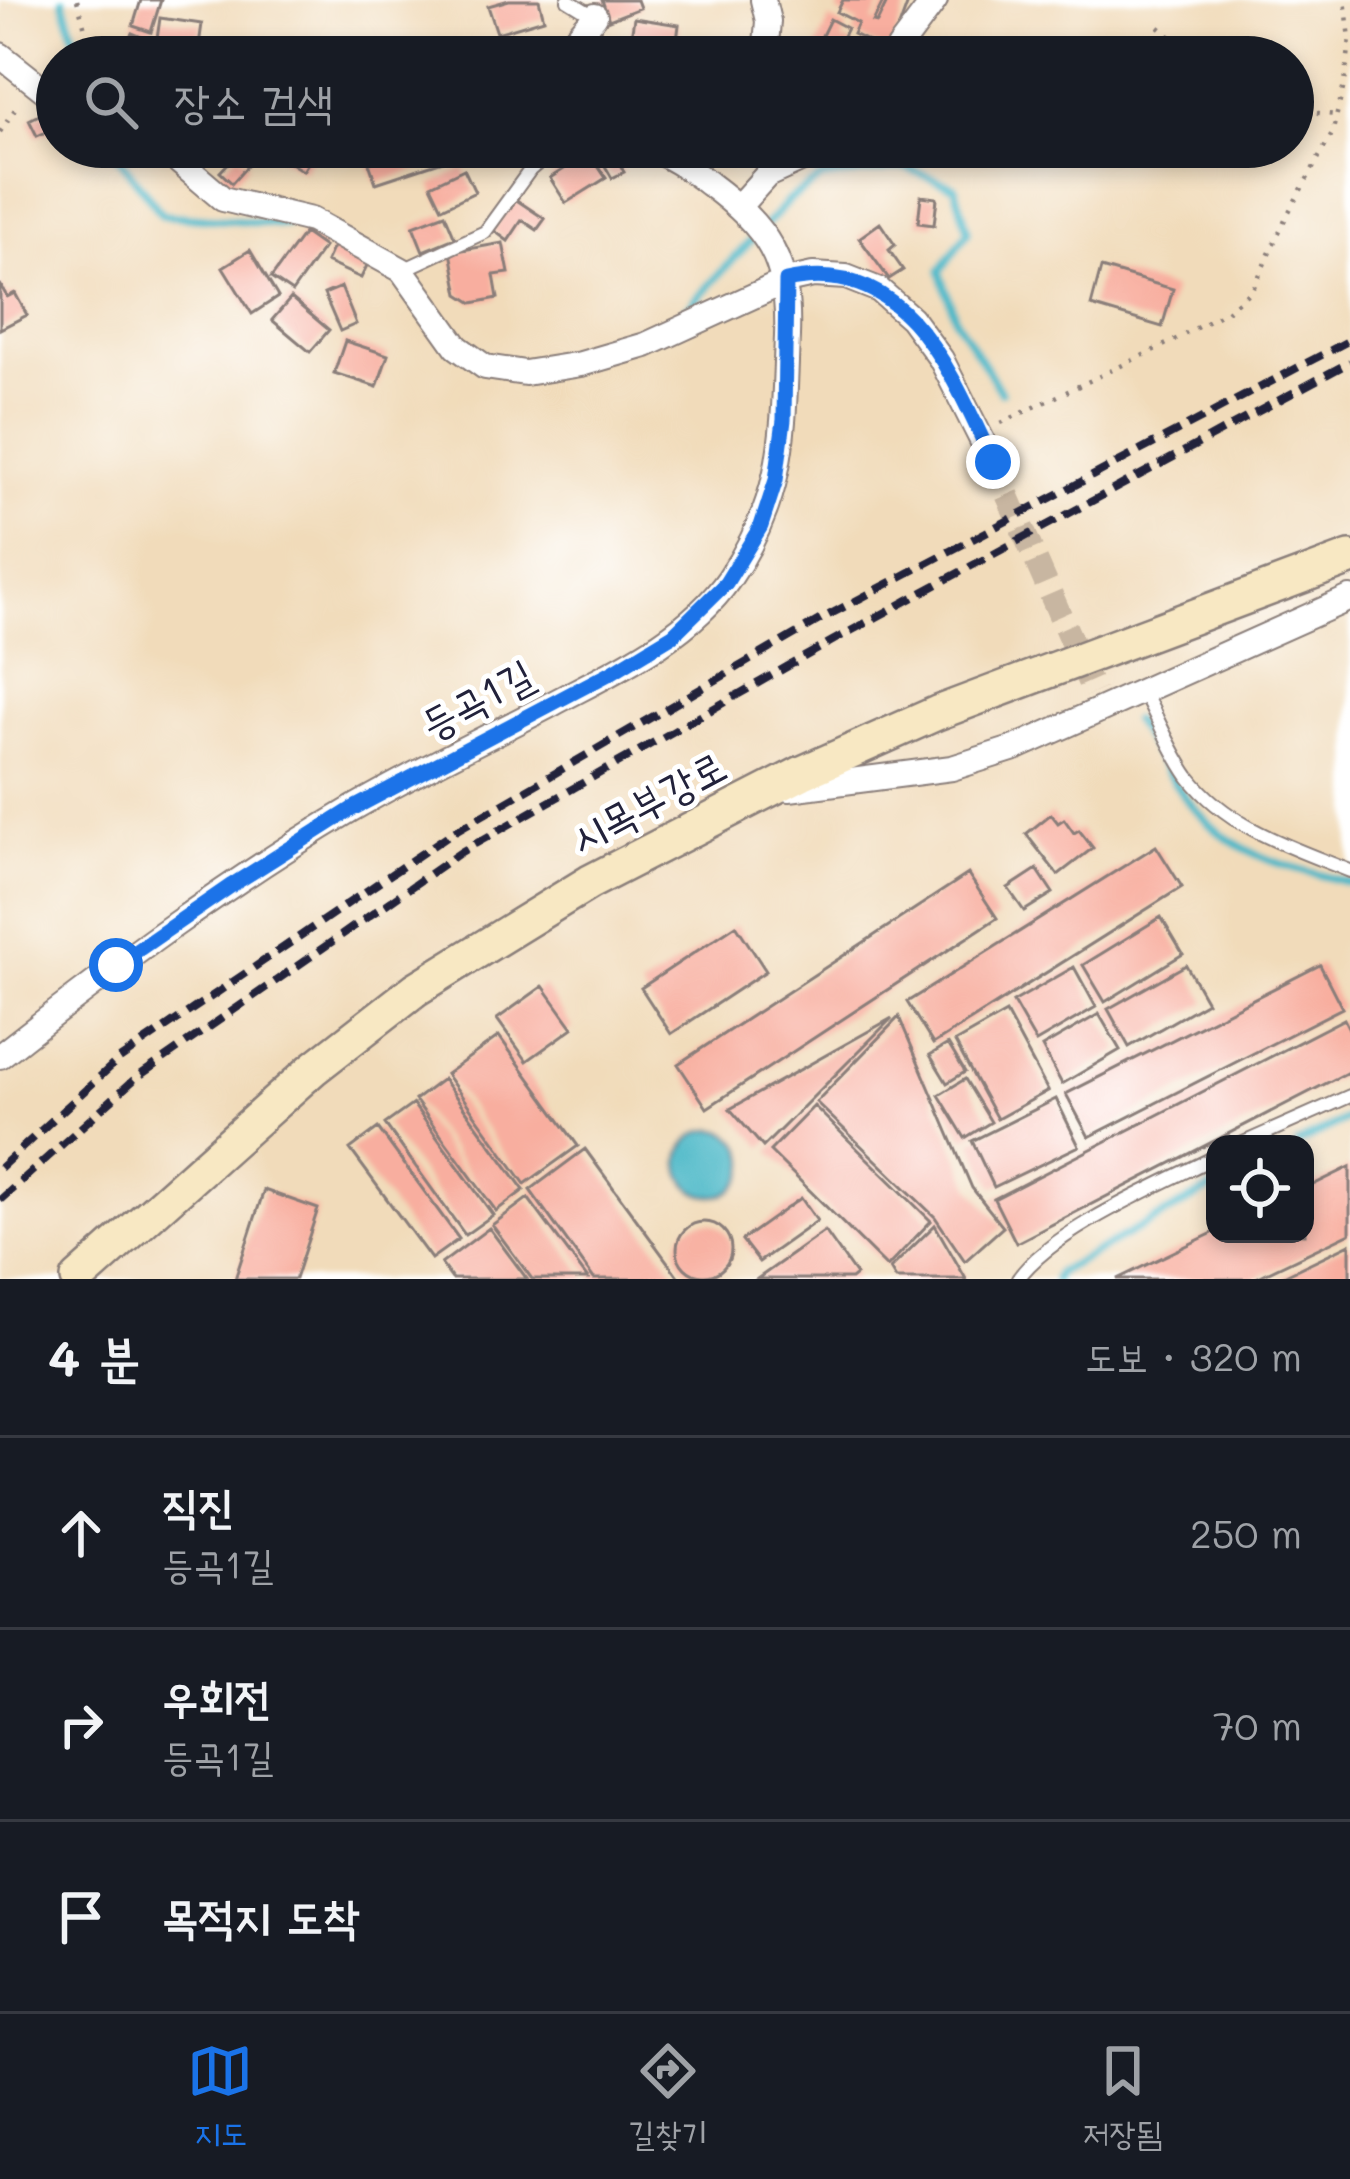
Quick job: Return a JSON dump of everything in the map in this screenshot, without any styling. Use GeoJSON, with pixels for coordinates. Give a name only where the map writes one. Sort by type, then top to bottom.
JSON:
{"type":"FeatureCollection","features":[{"type":"Feature","properties":{"kind":"main road","name":"시목부강로"},"geometry":{"type":"LineString","coordinates":[[78,1279],[313,1069],[416,989],[590,881],[755,796],[937,713],[1350,558]]}},
{"type":"Feature","properties":{"kind":"street"},"geometry":{"type":"LineString","coordinates":[[763,0],[767,36]]}},
{"type":"Feature","properties":{"kind":"street"},"geometry":{"type":"LineString","coordinates":[[908,36],[935,0]]}},
{"type":"Feature","properties":{"kind":"street"},"geometry":{"type":"LineString","coordinates":[[578,36],[596,16]]}},
{"type":"Feature","properties":{"kind":"street"},"geometry":{"type":"LineString","coordinates":[[0,55],[36,86]]}},
{"type":"Feature","properties":{"kind":"street"},"geometry":{"type":"LineString","coordinates":[[187,168],[224,199],[311,220],[403,270],[457,347],[485,367],[525,373],[580,364],[646,345],[786,281],[813,275],[845,277],[879,290],[911,319],[940,359],[993,462]]}},
{"type":"Feature","properties":{"kind":"street"},"geometry":{"type":"LineString","coordinates":[[688,168],[771,240],[786,281]]}},
{"type":"Feature","properties":{"kind":"street"},"geometry":{"type":"LineString","coordinates":[[743,211],[769,168]]}},
{"type":"Feature","properties":{"kind":"street"},"geometry":{"type":"LineString","coordinates":[[767,176],[784,168]]}},
{"type":"Feature","properties":{"kind":"street","name":"등곡1길"},"geometry":{"type":"LineString","coordinates":[[0,1056],[116,965],[232,885],[352,809],[673,635],[726,583],[761,526],[776,480],[784,420],[786,281]]}},
{"type":"Feature","properties":{"kind":"street"},"geometry":{"type":"LineString","coordinates":[[755,796],[803,785],[871,781],[952,768],[1015,748],[1098,701],[1144,693],[1350,598]]}},
{"type":"Feature","properties":{"kind":"lane"},"geometry":{"type":"LineString","coordinates":[[568,0],[596,16]]}},
{"type":"Feature","properties":{"kind":"lane"},"geometry":{"type":"LineString","coordinates":[[403,270],[485,232],[532,168]]}},
{"type":"Feature","properties":{"kind":"lane"},"geometry":{"type":"LineString","coordinates":[[1144,693],[1189,776],[1224,812],[1272,840],[1350,871]]}},
{"type":"Feature","properties":{"kind":"lane"},"geometry":{"type":"LineString","coordinates":[[1261,1135],[1350,1096]]}},
{"type":"Feature","properties":{"kind":"lane"},"geometry":{"type":"LineString","coordinates":[[1018,1279],[1028,1264],[1057,1244],[1206,1162]]}},
{"type":"Feature","properties":{"kind":"path"},"geometry":{"type":"LineString","coordinates":[[77,0],[87,36]]}},
{"type":"Feature","properties":{"kind":"path"},"geometry":{"type":"LineString","coordinates":[[980,434],[1169,343],[1227,311],[1253,289],[1332,134],[1350,38],[1345,0]]}},
{"type":"Feature","properties":{"kind":"path"},"geometry":{"type":"LineString","coordinates":[[1159,27],[1170,36]]}},
{"type":"Feature","properties":{"kind":"path"},"geometry":{"type":"LineString","coordinates":[[0,132],[33,84]]}},
{"type":"Feature","properties":{"kind":"path"},"geometry":{"type":"LineString","coordinates":[[1314,112],[1336,115]]}},
{"type":"Feature","properties":{"kind":"water"},"geometry":{"type":"Polygon","coordinates":[[[713,1130],[736,1140],[746,1163],[736,1186],[713,1196],[690,1186],[680,1163],[690,1140],[713,1130]]]}},
{"type":"Feature","properties":{"kind":"building"},"geometry":{"type":"Polygon","coordinates":[[[141,0],[161,0],[151,32],[133,26],[141,0]]]}},
{"type":"Feature","properties":{"kind":"building"},"geometry":{"type":"Polygon","coordinates":[[[539,0],[544,19],[497,33],[488,6],[539,0]]]}},
{"type":"Feature","properties":{"kind":"building"},"geometry":{"type":"Polygon","coordinates":[[[602,0],[637,0],[640,8],[609,20],[602,0]]]}},
{"type":"Feature","properties":{"kind":"building"},"geometry":{"type":"Polygon","coordinates":[[[843,0],[884,0],[873,22],[877,23],[888,0],[909,0],[896,36],[857,36],[853,34],[858,23],[837,12],[843,0]]]}},
{"type":"Feature","properties":{"kind":"building"},"geometry":{"type":"Polygon","coordinates":[[[160,18],[202,24],[200,36],[157,36],[160,18]]]}},
{"type":"Feature","properties":{"kind":"building"},"geometry":{"type":"Polygon","coordinates":[[[634,18],[679,25],[678,36],[631,36],[634,18]]]}},
{"type":"Feature","properties":{"kind":"building"},"geometry":{"type":"Polygon","coordinates":[[[830,19],[847,28],[843,36],[822,36],[830,19]]]}},
{"type":"Feature","properties":{"kind":"building"},"geometry":{"type":"Polygon","coordinates":[[[224,168],[245,168],[232,183],[220,172],[224,168]]]}},
{"type":"Feature","properties":{"kind":"building"},"geometry":{"type":"Polygon","coordinates":[[[371,168],[422,168],[376,183],[371,168]]]}},
{"type":"Feature","properties":{"kind":"building"},"geometry":{"type":"Polygon","coordinates":[[[566,168],[599,168],[606,178],[566,203],[550,178],[566,168]]]}},
{"type":"Feature","properties":{"kind":"building"},"geometry":{"type":"Polygon","coordinates":[[[606,168],[622,168],[624,172],[612,178],[606,168]]]}},
{"type":"Feature","properties":{"kind":"building"},"geometry":{"type":"Polygon","coordinates":[[[464,169],[475,192],[442,208],[431,185],[464,169]]]}},
{"type":"Feature","properties":{"kind":"building"},"geometry":{"type":"Polygon","coordinates":[[[921,196],[937,198],[934,225],[918,223],[921,196]]]}},
{"type":"Feature","properties":{"kind":"building"},"geometry":{"type":"Polygon","coordinates":[[[515,199],[545,219],[537,230],[522,220],[508,241],[493,230],[515,199]]]}},
{"type":"Feature","properties":{"kind":"building"},"geometry":{"type":"Polygon","coordinates":[[[445,214],[455,238],[423,251],[413,226],[445,214]]]}},
{"type":"Feature","properties":{"kind":"building"},"geometry":{"type":"Polygon","coordinates":[[[880,223],[895,245],[889,250],[903,270],[889,279],[859,238],[880,223]]]}},
{"type":"Feature","properties":{"kind":"building"},"geometry":{"type":"Polygon","coordinates":[[[304,233],[324,247],[292,292],[271,278],[304,233]]]}},
{"type":"Feature","properties":{"kind":"building"},"geometry":{"type":"Polygon","coordinates":[[[336,240],[371,257],[361,278],[326,262],[336,240]]]}},
{"type":"Feature","properties":{"kind":"building"},"geometry":{"type":"Polygon","coordinates":[[[503,243],[509,273],[494,275],[498,298],[473,303],[459,294],[451,252],[503,243]]]}},
{"type":"Feature","properties":{"kind":"building"},"geometry":{"type":"Polygon","coordinates":[[[250,250],[278,297],[252,314],[223,267],[250,250]]]}},
{"type":"Feature","properties":{"kind":"building"},"geometry":{"type":"Polygon","coordinates":[[[1101,268],[1173,289],[1162,327],[1091,306],[1101,268]]]}},
{"type":"Feature","properties":{"kind":"building"},"geometry":{"type":"Polygon","coordinates":[[[0,284],[7,297],[15,293],[27,315],[0,329],[0,284]]]}},
{"type":"Feature","properties":{"kind":"building"},"geometry":{"type":"Polygon","coordinates":[[[341,287],[356,324],[340,331],[324,294],[341,287]]]}},
{"type":"Feature","properties":{"kind":"building"},"geometry":{"type":"Polygon","coordinates":[[[291,298],[329,330],[310,352],[272,320],[291,298]]]}},
{"type":"Feature","properties":{"kind":"building"},"geometry":{"type":"Polygon","coordinates":[[[345,341],[388,355],[377,387],[334,373],[345,341]]]}},
{"type":"Feature","properties":{"kind":"building"},"geometry":{"type":"Polygon","coordinates":[[[1051,814],[1058,823],[1064,819],[1074,833],[1079,830],[1093,848],[1058,875],[1026,834],[1051,814]]]}},
{"type":"Feature","properties":{"kind":"building"},"geometry":{"type":"Polygon","coordinates":[[[1156,846],[1182,887],[933,1044],[907,1002],[1156,846]]]}},
{"type":"Feature","properties":{"kind":"building"},"geometry":{"type":"Polygon","coordinates":[[[1037,869],[1053,893],[1024,911],[1008,888],[1037,869]]]}},
{"type":"Feature","properties":{"kind":"building"},"geometry":{"type":"Polygon","coordinates":[[[968,874],[997,918],[707,1108],[678,1064],[968,874]]]}},
{"type":"Feature","properties":{"kind":"building"},"geometry":{"type":"Polygon","coordinates":[[[1161,917],[1183,954],[1105,1002],[1083,965],[1161,917]]]}},
{"type":"Feature","properties":{"kind":"building"},"geometry":{"type":"Polygon","coordinates":[[[736,925],[766,971],[671,1034],[641,988],[736,925]]]}},
{"type":"Feature","properties":{"kind":"building"},"geometry":{"type":"Polygon","coordinates":[[[1186,965],[1207,1002],[1129,1047],[1108,1009],[1186,965]]]}},
{"type":"Feature","properties":{"kind":"building"},"geometry":{"type":"Polygon","coordinates":[[[1320,965],[1342,1008],[1089,1137],[1066,1094],[1320,965]]]}},
{"type":"Feature","properties":{"kind":"building"},"geometry":{"type":"Polygon","coordinates":[[[1074,967],[1096,1007],[1036,1042],[1013,1002],[1074,967]]]}},
{"type":"Feature","properties":{"kind":"building"},"geometry":{"type":"Polygon","coordinates":[[[543,986],[573,1028],[527,1061],[497,1019],[543,986]]]}},
{"type":"Feature","properties":{"kind":"building"},"geometry":{"type":"Polygon","coordinates":[[[1006,1013],[1048,1091],[997,1119],[955,1042],[1006,1013]]]}},
{"type":"Feature","properties":{"kind":"building"},"geometry":{"type":"Polygon","coordinates":[[[1099,1014],[1120,1050],[1062,1084],[1042,1047],[1099,1014]]]}},
{"type":"Feature","properties":{"kind":"building"},"geometry":{"type":"Polygon","coordinates":[[[899,1017],[972,1188],[1003,1227],[965,1261],[935,1217],[816,1102],[899,1017]]]}},
{"type":"Feature","properties":{"kind":"building"},"geometry":{"type":"Polygon","coordinates":[[[892,1018],[763,1147],[730,1109],[892,1018]]]}},
{"type":"Feature","properties":{"kind":"building"},"geometry":{"type":"Polygon","coordinates":[[[1344,1019],[1350,1031],[1350,1071],[1226,1135],[1206,1135],[1206,1145],[1016,1243],[994,1199],[1344,1019]]]}},
{"type":"Feature","properties":{"kind":"building"},"geometry":{"type":"Polygon","coordinates":[[[499,1036],[578,1146],[525,1184],[446,1074],[499,1036]]]}},
{"type":"Feature","properties":{"kind":"building"},"geometry":{"type":"Polygon","coordinates":[[[948,1044],[965,1072],[947,1083],[930,1055],[948,1044]]]}},
{"type":"Feature","properties":{"kind":"building"},"geometry":{"type":"Polygon","coordinates":[[[443,1079],[524,1190],[496,1211],[415,1100],[443,1079]]]}},
{"type":"Feature","properties":{"kind":"building"},"geometry":{"type":"Polygon","coordinates":[[[965,1079],[991,1122],[965,1138],[939,1095],[965,1079]]]}},
{"type":"Feature","properties":{"kind":"building"},"geometry":{"type":"Polygon","coordinates":[[[1056,1099],[1079,1146],[994,1187],[972,1141],[1056,1099]]]}},
{"type":"Feature","properties":{"kind":"building"},"geometry":{"type":"Polygon","coordinates":[[[413,1104],[493,1215],[465,1235],[385,1124],[413,1104]]]}},
{"type":"Feature","properties":{"kind":"building"},"geometry":{"type":"Polygon","coordinates":[[[814,1106],[931,1221],[887,1267],[770,1151],[814,1106]]]}},
{"type":"Feature","properties":{"kind":"building"},"geometry":{"type":"Polygon","coordinates":[[[378,1128],[459,1239],[431,1259],[350,1149],[378,1128]]]}},
{"type":"Feature","properties":{"kind":"building"},"geometry":{"type":"Polygon","coordinates":[[[585,1149],[680,1279],[594,1279],[530,1190],[585,1149]]]}},
{"type":"Feature","properties":{"kind":"building"},"geometry":{"type":"Polygon","coordinates":[[[1350,1167],[1350,1233],[1254,1279],[1117,1279],[1206,1236],[1206,1243],[1314,1243],[1314,1185],[1350,1167]]]}},
{"type":"Feature","properties":{"kind":"building"},"geometry":{"type":"Polygon","coordinates":[[[264,1190],[318,1209],[295,1279],[235,1279],[264,1190]]]}},
{"type":"Feature","properties":{"kind":"building"},"geometry":{"type":"Polygon","coordinates":[[[528,1198],[588,1279],[532,1279],[492,1225],[528,1198]]]}},
{"type":"Feature","properties":{"kind":"building"},"geometry":{"type":"Polygon","coordinates":[[[801,1198],[817,1221],[759,1262],[742,1240],[801,1198]]]}},
{"type":"Feature","properties":{"kind":"building"},"geometry":{"type":"Polygon","coordinates":[[[704,1222],[723,1230],[731,1249],[723,1268],[704,1276],[685,1268],[677,1249],[685,1230],[704,1222]]]}},
{"type":"Feature","properties":{"kind":"building"},"geometry":{"type":"Polygon","coordinates":[[[935,1225],[966,1279],[896,1279],[890,1269],[935,1225]]]}},
{"type":"Feature","properties":{"kind":"building"},"geometry":{"type":"Polygon","coordinates":[[[489,1228],[527,1279],[452,1279],[441,1264],[489,1228]]]}},
{"type":"Feature","properties":{"kind":"building"},"geometry":{"type":"Polygon","coordinates":[[[825,1231],[856,1275],[851,1279],[757,1279],[825,1231]]]}},
{"type":"Feature","properties":{"kind":"building"},"geometry":{"type":"Polygon","coordinates":[[[1350,1244],[1350,1279],[1277,1279],[1350,1244]]]}},
{"type":"Feature","properties":{"kind":"waterway"},"geometry":{"type":"LineString","coordinates":[[63,0],[74,36]]}},
{"type":"Feature","properties":{"kind":"waterway"},"geometry":{"type":"LineString","coordinates":[[127,168],[162,215],[285,225]]}},
{"type":"Feature","properties":{"kind":"waterway"},"geometry":{"type":"LineString","coordinates":[[683,313],[790,199],[822,178],[897,168]]}},
{"type":"Feature","properties":{"kind":"waterway"},"geometry":{"type":"LineString","coordinates":[[907,168],[955,187],[968,232],[940,271],[956,320],[1001,392]]}},
{"type":"Feature","properties":{"kind":"waterway"},"geometry":{"type":"LineString","coordinates":[[1133,720],[1186,799],[1227,838],[1271,860],[1350,883]]}},
{"type":"Feature","properties":{"kind":"waterway"},"geometry":{"type":"LineString","coordinates":[[1314,1136],[1350,1117]]}},
{"type":"Feature","properties":{"kind":"waterway"},"geometry":{"type":"LineString","coordinates":[[1055,1279],[1057,1273],[1206,1192]]}},
{"type":"Feature","properties":{"kind":"tunnel"},"geometry":{"type":"LineString","coordinates":[[993,462],[1094,693]]}},
{"type":"Feature","properties":{"kind":"railway"},"geometry":{"type":"LineString","coordinates":[[0,1168],[118,1060],[450,834],[823,618],[1350,340]]}},
{"type":"Feature","properties":{"kind":"railway"},"geometry":{"type":"LineString","coordinates":[[0,1200],[136,1078],[461,852],[834,640],[1350,362]]}},
{"type":"Feature","properties":{"kind":"route"},"geometry":{"type":"LineString","coordinates":[[116,965],[352,809],[673,635],[726,583],[761,526],[776,480],[784,420],[786,281],[813,275],[845,277],[879,290],[911,319],[940,359],[993,462]]}}]}
